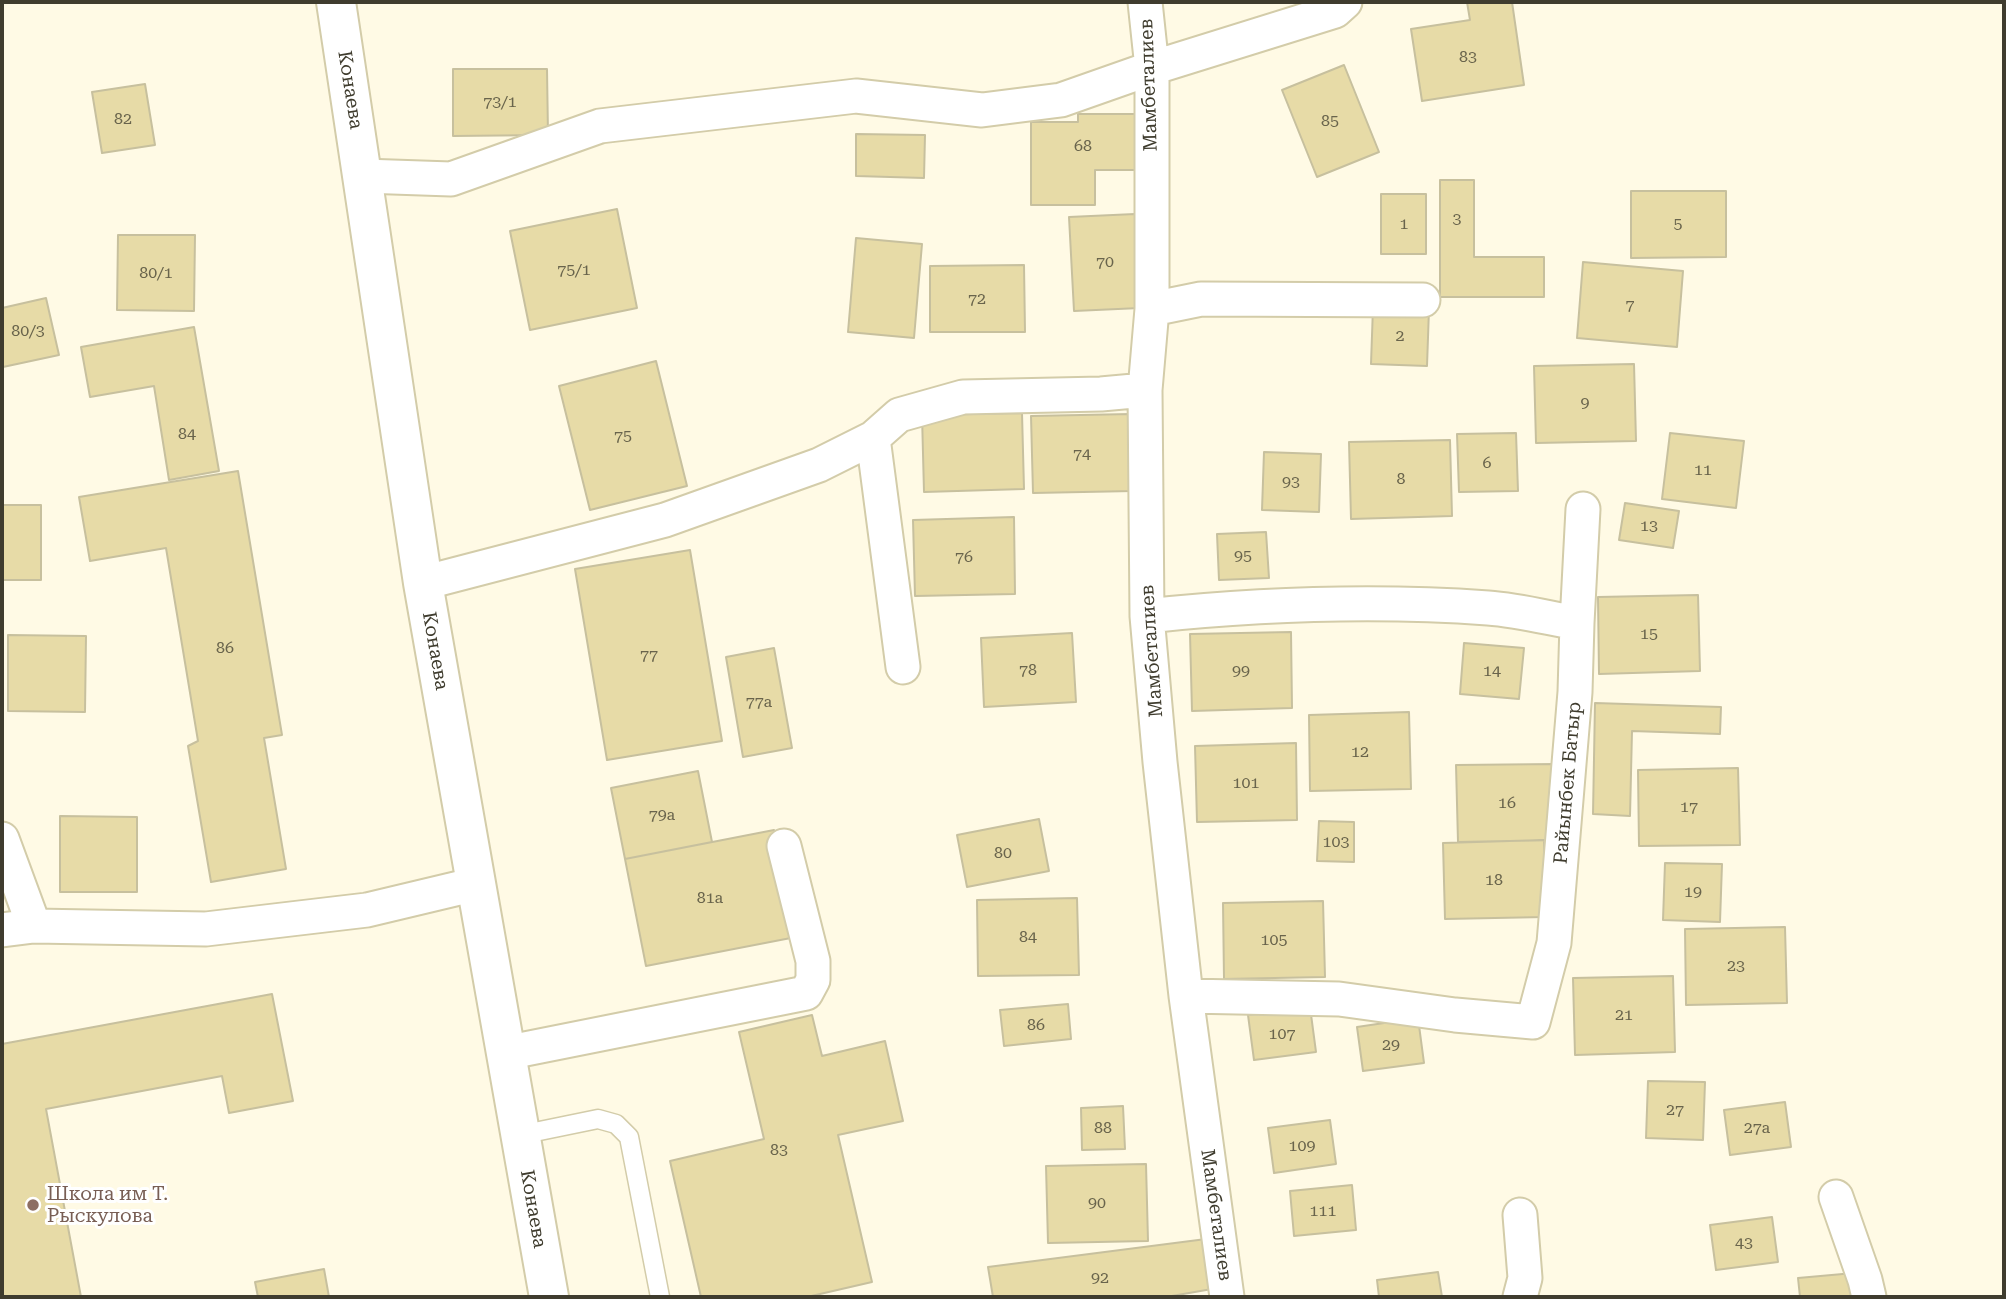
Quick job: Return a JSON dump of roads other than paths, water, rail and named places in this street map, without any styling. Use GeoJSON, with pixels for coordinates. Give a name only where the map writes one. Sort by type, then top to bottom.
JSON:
{"type":"FeatureCollection","features":[{"type":"Feature","properties":{"kind":"main road","name":"Конаева"},"geometry":{"type":"LineString","coordinates":[[336,2],[423,583],[549,1297]]}},
{"type":"Feature","properties":{"kind":"street","name":"Мамбеталиев"},"geometry":{"type":"LineString","coordinates":[[1145,2],[1152,68],[1152,309],[1145,390],[1147,616],[1186,996],[1227,1297]]}},
{"type":"Feature","properties":{"kind":"street"},"geometry":{"type":"LineString","coordinates":[[363,176],[451,179],[600,126],[856,96],[982,110],[1061,100],[1335,10],[1345,2]]}},
{"type":"Feature","properties":{"kind":"street"},"geometry":{"type":"LineString","coordinates":[[1152,309],[1201,299],[1423,300]]}},
{"type":"Feature","properties":{"kind":"street"},"geometry":{"type":"LineString","coordinates":[[423,583],[665,520],[819,465],[873,438],[899,415],[963,397],[1101,394],[1145,390]]}},
{"type":"Feature","properties":{"kind":"street"},"geometry":{"type":"LineString","coordinates":[[873,438],[903,667]]}},
{"type":"Feature","properties":{"kind":"street"},"geometry":{"type":"LineString","coordinates":[[1147,616],[1218,609],[1346,603],[1491,608],[1577,623],[1583,509]]}},
{"type":"Feature","properties":{"kind":"street","name":"Райынбек Батыр"},"geometry":{"type":"LineString","coordinates":[[1186,996],[1339,999],[1455,1015],[1533,1022],[1554,943],[1575,692],[1577,623]]}},
{"type":"Feature","properties":{"kind":"street"},"geometry":{"type":"LineString","coordinates":[[2,839],[34,926]]}},
{"type":"Feature","properties":{"kind":"street"},"geometry":{"type":"LineString","coordinates":[[505,1053],[806,993],[813,980],[813,961],[784,846]]}},
{"type":"Feature","properties":{"kind":"street"},"geometry":{"type":"LineString","coordinates":[[2,930],[34,926],[206,929],[367,910],[476,884]]}},
{"type":"Feature","properties":{"kind":"street"},"geometry":{"type":"LineString","coordinates":[[1836,1197],[1869,1297]]}},
{"type":"Feature","properties":{"kind":"street"},"geometry":{"type":"LineString","coordinates":[[1520,1215],[1525,1278],[1520,1297]]}},
{"type":"Feature","properties":{"kind":"lane"},"geometry":{"type":"LineString","coordinates":[[520,1135],[598,1119],[616,1124],[629,1137],[660,1297]]}},
{"type":"Feature","properties":{"kind":"place","name":"Школа им Т. Рыскулова"},"geometry":{"type":"Point","coordinates":[33,1205]}}]}
